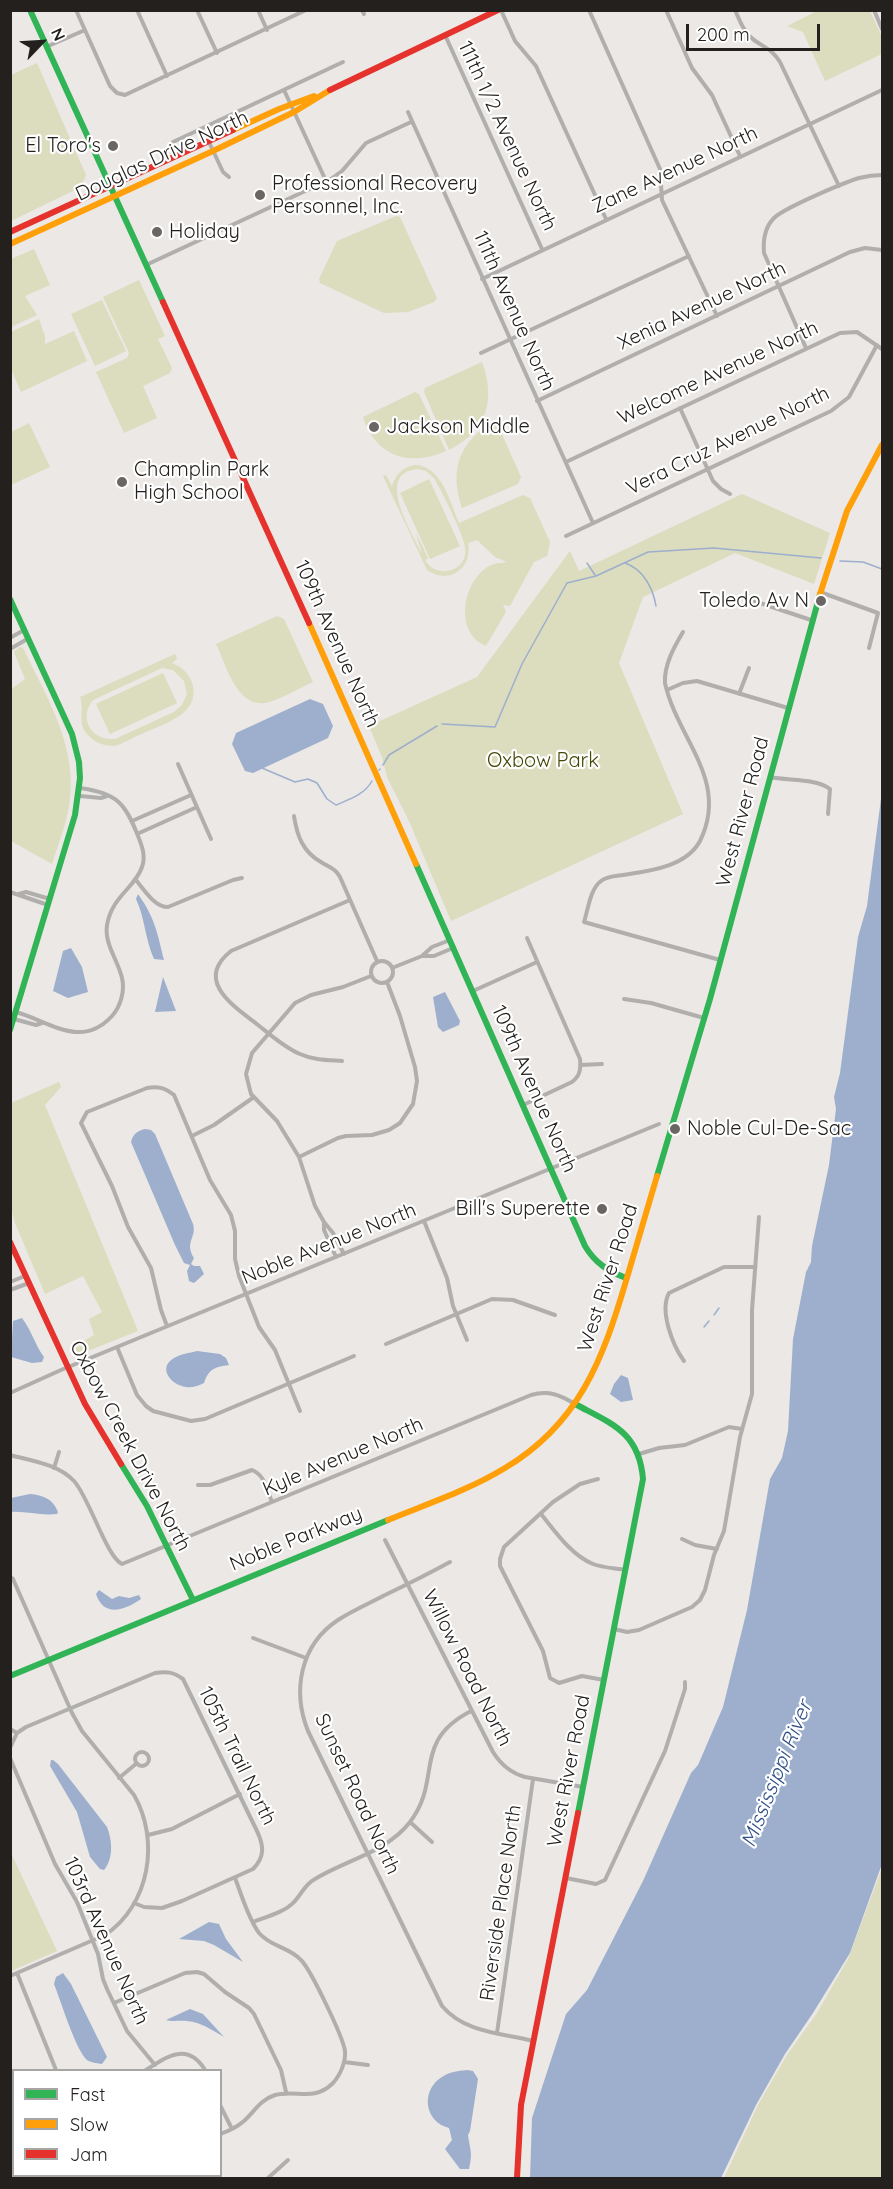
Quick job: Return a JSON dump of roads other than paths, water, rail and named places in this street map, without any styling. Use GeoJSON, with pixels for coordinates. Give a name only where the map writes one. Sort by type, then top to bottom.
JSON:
{"type":"FeatureCollection","features":[{"type":"Feature","properties":{"kind":"street","name":"109th Avenue North"},"geometry":{"type":"LineString","coordinates":[[30,10],[334,675],[591,1256],[604,1269],[626,1278]]}},
{"type":"Feature","properties":{"kind":"street"},"geometry":{"type":"LineString","coordinates":[[76,10],[110,86],[117,93],[129,94],[306,10]]}},
{"type":"Feature","properties":{"kind":"street"},"geometry":{"type":"LineString","coordinates":[[137,10],[167,76]]}},
{"type":"Feature","properties":{"kind":"street"},"geometry":{"type":"LineString","coordinates":[[197,10],[217,53]]}},
{"type":"Feature","properties":{"kind":"street"},"geometry":{"type":"LineString","coordinates":[[258,10],[267,30]]}},
{"type":"Feature","properties":{"kind":"street"},"geometry":{"type":"LineString","coordinates":[[499,10],[515,41],[536,66],[606,219]]}},
{"type":"Feature","properties":{"kind":"street","name":"Douglas Drive North"},"geometry":{"type":"LineString","coordinates":[[10,244],[213,151],[294,112],[324,93],[499,10]]}},
{"type":"Feature","properties":{"kind":"street"},"geometry":{"type":"LineString","coordinates":[[589,10],[660,169],[662,200],[717,316]]}},
{"type":"Feature","properties":{"kind":"street"},"geometry":{"type":"LineString","coordinates":[[666,10],[692,68],[712,95],[740,156]]}},
{"type":"Feature","properties":{"kind":"street"},"geometry":{"type":"LineString","coordinates":[[735,10],[748,35],[776,55],[839,186]]}},
{"type":"Feature","properties":{"kind":"street"},"geometry":{"type":"LineString","coordinates":[[874,10],[882,29]]}},
{"type":"Feature","properties":{"kind":"street"},"geometry":{"type":"LineString","coordinates":[[46,47],[85,30]]}},
{"type":"Feature","properties":{"kind":"street","name":"111th 1/2 Avenue North"},"geometry":{"type":"LineString","coordinates":[[445,35],[542,249]]}},
{"type":"Feature","properties":{"kind":"street"},"geometry":{"type":"LineString","coordinates":[[173,142],[343,62]]}},
{"type":"Feature","properties":{"kind":"street"},"geometry":{"type":"LineString","coordinates":[[284,90],[326,181]]}},
{"type":"Feature","properties":{"kind":"street","name":"Zane Avenue North"},"geometry":{"type":"LineString","coordinates":[[482,279],[882,90]]}},
{"type":"Feature","properties":{"kind":"street","name":"Douglas Drive North"},"geometry":{"type":"LineString","coordinates":[[10,232],[290,104],[324,93]]}},
{"type":"Feature","properties":{"kind":"street","name":"111th Avenue North"},"geometry":{"type":"LineString","coordinates":[[408,112],[593,523]]}},
{"type":"Feature","properties":{"kind":"street"},"geometry":{"type":"LineString","coordinates":[[146,265],[326,181],[342,171],[366,143],[411,122]]}},
{"type":"Feature","properties":{"kind":"street"},"geometry":{"type":"LineString","coordinates":[[209,142],[223,172],[229,177]]}},
{"type":"Feature","properties":{"kind":"street"},"geometry":{"type":"LineString","coordinates":[[806,348],[764,253],[764,238],[769,224],[786,210],[839,186],[860,178],[882,175]]}},
{"type":"Feature","properties":{"kind":"street","name":"Xenia Avenue North"},"geometry":{"type":"LineString","coordinates":[[537,401],[856,249],[882,250]]}},
{"type":"Feature","properties":{"kind":"street"},"geometry":{"type":"LineString","coordinates":[[481,353],[689,256]]}},
{"type":"Feature","properties":{"kind":"street","name":"Welcome Avenue North"},"geometry":{"type":"LineString","coordinates":[[566,462],[846,331],[861,333],[882,349]]}},
{"type":"Feature","properties":{"kind":"street","name":"Vera Cruz Avenue North"},"geometry":{"type":"LineString","coordinates":[[566,536],[839,406],[853,390],[877,345]]}},
{"type":"Feature","properties":{"kind":"street"},"geometry":{"type":"LineString","coordinates":[[680,408],[713,481],[720,489],[730,494]]}},
{"type":"Feature","properties":{"kind":"street","name":"West River Road"},"geometry":{"type":"LineString","coordinates":[[575,1404],[606,1346],[704,1018],[811,620],[843,519],[882,448]]}},
{"type":"Feature","properties":{"kind":"street"},"geometry":{"type":"LineString","coordinates":[[820,592],[878,613],[869,648]]}},
{"type":"Feature","properties":{"kind":"street"},"geometry":{"type":"LineString","coordinates":[[745,598],[811,620]]}},
{"type":"Feature","properties":{"kind":"street"},"geometry":{"type":"LineString","coordinates":[[10,599],[72,734],[79,762],[80,788],[80,796],[10,1030]]}},
{"type":"Feature","properties":{"kind":"street"},"geometry":{"type":"LineString","coordinates":[[10,638],[25,629]]}},
{"type":"Feature","properties":{"kind":"street"},"geometry":{"type":"LineString","coordinates":[[683,632],[664,674],[667,690],[707,782],[710,807],[705,828],[697,846],[683,859],[658,868],[609,877],[601,881],[595,889],[584,922],[720,960]]}},
{"type":"Feature","properties":{"kind":"street"},"geometry":{"type":"LineString","coordinates":[[10,649],[28,638]]}},
{"type":"Feature","properties":{"kind":"street"},"geometry":{"type":"LineString","coordinates":[[739,694],[748,668]]}},
{"type":"Feature","properties":{"kind":"street"},"geometry":{"type":"LineString","coordinates":[[667,690],[683,683],[697,681],[788,708]]}},
{"type":"Feature","properties":{"kind":"street"},"geometry":{"type":"LineString","coordinates":[[178,764],[211,839]]}},
{"type":"Feature","properties":{"kind":"street"},"geometry":{"type":"LineString","coordinates":[[770,777],[813,782],[830,789],[828,814]]}},
{"type":"Feature","properties":{"kind":"street"},"geometry":{"type":"LineString","coordinates":[[15,1016],[34,1017],[42,1023],[80,1032],[97,1028],[114,1014],[123,992],[123,980],[109,945],[107,927],[114,906],[143,866],[144,857],[132,821],[123,805],[106,796],[102,791],[80,788]]}},
{"type":"Feature","properties":{"kind":"street"},"geometry":{"type":"LineString","coordinates":[[132,821],[191,795]]}},
{"type":"Feature","properties":{"kind":"street"},"geometry":{"type":"LineString","coordinates":[[80,796],[102,798],[106,796]]}},
{"type":"Feature","properties":{"kind":"street"},"geometry":{"type":"LineString","coordinates":[[137,834],[197,807]]}},
{"type":"Feature","properties":{"kind":"street"},"geometry":{"type":"LineString","coordinates":[[294,816],[299,838],[307,852],[338,872],[378,961]]}},
{"type":"Feature","properties":{"kind":"street"},"geometry":{"type":"LineString","coordinates":[[135,879],[156,903],[161,907],[168,907],[242,878]]}},
{"type":"Feature","properties":{"kind":"street"},"geometry":{"type":"LineString","coordinates":[[10,892],[19,894],[26,892],[49,902]]}},
{"type":"Feature","properties":{"kind":"street"},"geometry":{"type":"LineString","coordinates":[[342,1061],[298,1054],[224,998],[216,982],[216,973],[222,959],[237,948],[351,900]]}},
{"type":"Feature","properties":{"kind":"street"},"geometry":{"type":"LineString","coordinates":[[523,1105],[572,1082],[577,1077],[580,1065],[580,1059],[527,938]]}},
{"type":"Feature","properties":{"kind":"street"},"geometry":{"type":"LineString","coordinates":[[392,968],[422,956],[432,947],[450,940]]}},
{"type":"Feature","properties":{"kind":"street"},"geometry":{"type":"LineString","coordinates":[[422,956],[435,956],[453,948]]}},
{"type":"Feature","properties":{"kind":"street"},"geometry":{"type":"LineString","coordinates":[[378,961],[384,961],[392,968],[392,978],[387,982],[376,982],[371,976],[372,966],[378,961]]}},
{"type":"Feature","properties":{"kind":"street"},"geometry":{"type":"LineString","coordinates":[[473,991],[537,962]]}},
{"type":"Feature","properties":{"kind":"street"},"geometry":{"type":"LineString","coordinates":[[344,1254],[315,1206],[299,1157],[277,1121],[254,1097],[247,1083],[247,1066],[252,1053],[288,1008],[303,998],[343,987],[371,976]]}},
{"type":"Feature","properties":{"kind":"street"},"geometry":{"type":"LineString","coordinates":[[299,1157],[338,1138],[372,1136],[389,1130],[400,1123],[413,1104],[417,1081],[415,1067],[387,982]]}},
{"type":"Feature","properties":{"kind":"street"},"geometry":{"type":"LineString","coordinates":[[624,999],[651,1003],[704,1018]]}},
{"type":"Feature","properties":{"kind":"street"},"geometry":{"type":"LineString","coordinates":[[15,1016],[36,1025],[42,1023]]}},
{"type":"Feature","properties":{"kind":"street"},"geometry":{"type":"LineString","coordinates":[[580,1065],[602,1064]]}},
{"type":"Feature","properties":{"kind":"street"},"geometry":{"type":"LineString","coordinates":[[167,1326],[151,1268],[128,1227],[81,1123],[83,1116],[94,1109],[147,1088],[162,1087],[174,1095],[210,1180],[231,1215],[236,1238],[237,1268],[246,1294],[259,1327],[275,1350],[300,1411]]}},
{"type":"Feature","properties":{"kind":"street"},"geometry":{"type":"LineString","coordinates":[[192,1136],[214,1125],[254,1097]]}},
{"type":"Feature","properties":{"kind":"street","name":"Noble Avenue North"},"geometry":{"type":"LineString","coordinates":[[10,1393],[68,1367],[659,1124]]}},
{"type":"Feature","properties":{"kind":"street"},"geometry":{"type":"LineString","coordinates":[[614,1629],[635,1631],[695,1605],[705,1590],[724,1531],[742,1429],[752,1394],[752,1310],[759,1217]]}},
{"type":"Feature","properties":{"kind":"street"},"geometry":{"type":"LineString","coordinates":[[424,1221],[447,1278],[456,1313],[467,1340]]}},
{"type":"Feature","properties":{"kind":"street"},"geometry":{"type":"LineString","coordinates":[[324,1222],[324,1230],[336,1257]]}},
{"type":"Feature","properties":{"kind":"street","name":"Oxbow Creek Drive North"},"geometry":{"type":"LineString","coordinates":[[10,1242],[89,1412],[135,1486],[167,1545],[192,1600]]}},
{"type":"Feature","properties":{"kind":"street"},"geometry":{"type":"LineString","coordinates":[[684,1361],[675,1349],[669,1326],[666,1299],[669,1293],[724,1267],[755,1267]]}},
{"type":"Feature","properties":{"kind":"street"},"geometry":{"type":"LineString","coordinates":[[10,1282],[25,1276]]}},
{"type":"Feature","properties":{"kind":"street"},"geometry":{"type":"LineString","coordinates":[[10,1290],[29,1283]]}},
{"type":"Feature","properties":{"kind":"street"},"geometry":{"type":"LineString","coordinates":[[386,1344],[492,1299],[505,1299],[555,1315]]}},
{"type":"Feature","properties":{"kind":"street"},"geometry":{"type":"LineString","coordinates":[[117,1347],[140,1401],[153,1411],[191,1421],[205,1419],[354,1356]]}},
{"type":"Feature","properties":{"kind":"street","name":"Kyle Avenue North"},"geometry":{"type":"LineString","coordinates":[[54,1468],[74,1481],[83,1493],[112,1553],[122,1564],[531,1395],[555,1394],[575,1404]]}},
{"type":"Feature","properties":{"kind":"street"},"geometry":{"type":"LineString","coordinates":[[575,1404],[624,1432],[633,1442],[639,1454],[659,1448],[685,1445],[729,1427],[742,1429]]}},
{"type":"Feature","properties":{"kind":"street","name":"Noble Parkway"},"geometry":{"type":"LineString","coordinates":[[10,1676],[497,1473],[529,1452],[552,1433],[575,1404]]}},
{"type":"Feature","properties":{"kind":"street"},"geometry":{"type":"LineString","coordinates":[[10,1455],[54,1468],[59,1452]]}},
{"type":"Feature","properties":{"kind":"street","name":"West River Road"},"geometry":{"type":"LineString","coordinates":[[517,2178],[519,2120],[533,2041],[642,1488],[643,1473],[639,1454]]}},
{"type":"Feature","properties":{"kind":"street"},"geometry":{"type":"LineString","coordinates":[[198,1485],[210,1485],[252,1470],[262,1477],[272,1502]]}},
{"type":"Feature","properties":{"kind":"street"},"geometry":{"type":"LineString","coordinates":[[598,1479],[580,1484],[565,1493],[541,1514],[504,1547],[500,1566],[543,1651],[550,1678],[559,1683],[582,1676],[604,1680]]}},
{"type":"Feature","properties":{"kind":"street"},"geometry":{"type":"LineString","coordinates":[[541,1514],[584,1560],[597,1565],[626,1570]]}},
{"type":"Feature","properties":{"kind":"street"},"geometry":{"type":"LineString","coordinates":[[682,1539],[695,1545],[717,1549]]}},
{"type":"Feature","properties":{"kind":"street","name":"Willow Road North"},"geometry":{"type":"LineString","coordinates":[[385,1540],[500,1763],[516,1774],[533,1779],[583,1787]]}},
{"type":"Feature","properties":{"kind":"street","name":"Sunset Road North"},"geometry":{"type":"LineString","coordinates":[[450,1562],[337,1621],[319,1637],[306,1658],[300,1682],[300,1707],[367,1853],[442,2006],[450,2015],[469,2027],[533,2041]]}},
{"type":"Feature","properties":{"kind":"street"},"geometry":{"type":"LineString","coordinates":[[10,1577],[14,1579],[23,1598],[81,1731],[140,1806],[150,1850],[148,1864],[134,1903],[115,1928],[10,1976]]}},
{"type":"Feature","properties":{"kind":"street"},"geometry":{"type":"LineString","coordinates":[[254,1638],[306,1658]]}},
{"type":"Feature","properties":{"kind":"street","name":"105th Trail North"},"geometry":{"type":"LineString","coordinates":[[70,1708],[155,1673],[173,1672],[183,1679],[263,1845],[261,1858],[253,1869],[235,1878]]}},
{"type":"Feature","properties":{"kind":"street"},"geometry":{"type":"LineString","coordinates":[[566,1878],[596,1884],[605,1880],[665,1751],[685,1689],[685,1682]]}},
{"type":"Feature","properties":{"kind":"street"},"geometry":{"type":"LineString","coordinates":[[11,1746],[17,1733],[26,1727],[70,1708]]}},
{"type":"Feature","properties":{"kind":"street"},"geometry":{"type":"LineString","coordinates":[[253,1922],[288,1907],[296,1901],[306,1885],[388,1842],[410,1822],[422,1800],[436,1742],[447,1726],[471,1710]]}},
{"type":"Feature","properties":{"kind":"street"},"geometry":{"type":"LineString","coordinates":[[10,1729],[17,1733]]}},
{"type":"Feature","properties":{"kind":"street","name":"103rd Avenue North"},"geometry":{"type":"LineString","coordinates":[[10,1758],[55,1864],[77,1902],[98,1954],[103,1979],[127,2031],[155,2065]]}},
{"type":"Feature","properties":{"kind":"street"},"geometry":{"type":"LineString","coordinates":[[119,1778],[137,1763]]}},
{"type":"Feature","properties":{"kind":"street","name":"Riverside Place North"},"geometry":{"type":"LineString","coordinates":[[497,2032],[533,1779]]}},
{"type":"Feature","properties":{"kind":"street"},"geometry":{"type":"LineString","coordinates":[[148,1835],[172,1829],[240,1794]]}},
{"type":"Feature","properties":{"kind":"street"},"geometry":{"type":"LineString","coordinates":[[410,1822],[432,1842]]}},
{"type":"Feature","properties":{"kind":"street"},"geometry":{"type":"LineString","coordinates":[[134,1903],[144,1907],[162,1908],[235,1878],[253,1922],[260,1933],[273,1944],[300,1958],[308,1969],[342,2040],[345,2062],[332,2084],[305,2095],[286,2092],[273,2095],[262,2101],[245,2120],[222,2133]]}},
{"type":"Feature","properties":{"kind":"street"},"geometry":{"type":"LineString","coordinates":[[17,1973],[56,2069]]}},
{"type":"Feature","properties":{"kind":"street"},"geometry":{"type":"LineString","coordinates":[[114,2003],[185,1973],[204,1974],[254,2014],[281,2070],[286,2092]]}},
{"type":"Feature","properties":{"kind":"street"},"geometry":{"type":"LineString","coordinates":[[148,2069],[172,2055],[187,2054],[204,2069]]}},
{"type":"Feature","properties":{"kind":"street"},"geometry":{"type":"LineString","coordinates":[[345,2062],[369,2065]]}},
{"type":"Feature","properties":{"kind":"street"},"geometry":{"type":"LineString","coordinates":[[222,2109],[232,2129]]}},
{"type":"Feature","properties":{"kind":"street"},"geometry":{"type":"LineString","coordinates":[[268,2178],[288,2160]]}},
{"type":"Feature","properties":{"kind":"water"},"geometry":{"type":"Polygon","coordinates":[[[310,699],[323,704],[333,726],[328,738],[253,773],[245,771],[232,744],[236,733],[310,699]]]}},
{"type":"Feature","properties":{"kind":"water","name":"Mississippi River"},"geometry":{"type":"Polygon","coordinates":[[[882,791],[882,1864],[850,1953],[785,2054],[756,2105],[721,2178],[530,2178],[532,2118],[566,2014],[587,1990],[643,1881],[723,1707],[747,1610],[770,1479],[782,1458],[788,1431],[793,1339],[806,1272],[811,1262],[812,1246],[829,1165],[836,1109],[834,1097],[840,1073],[858,937],[867,906],[882,791]]]}},
{"type":"Feature","properties":{"kind":"water"},"geometry":{"type":"Polygon","coordinates":[[[138,894],[152,918],[164,960],[154,959],[136,899],[138,894]]]}},
{"type":"Feature","properties":{"kind":"water"},"geometry":{"type":"Polygon","coordinates":[[[71,948],[82,967],[88,992],[68,998],[53,991],[63,951],[71,948]]]}},
{"type":"Feature","properties":{"kind":"water"},"geometry":{"type":"Polygon","coordinates":[[[163,977],[176,1011],[155,1012],[163,977]]]}},
{"type":"Feature","properties":{"kind":"water"},"geometry":{"type":"Polygon","coordinates":[[[445,992],[460,1021],[459,1025],[443,1032],[438,1027],[433,997],[445,992]]]}},
{"type":"Feature","properties":{"kind":"water"},"geometry":{"type":"Polygon","coordinates":[[[145,1129],[155,1134],[193,1224],[190,1248],[194,1258],[191,1264],[200,1266],[204,1274],[194,1283],[189,1281],[187,1271],[190,1265],[184,1263],[175,1245],[131,1142],[136,1133],[145,1129]]]}},
{"type":"Feature","properties":{"kind":"water"},"geometry":{"type":"Polygon","coordinates":[[[22,1318],[44,1357],[42,1362],[32,1363],[11,1357],[13,1321],[22,1318]]]}},
{"type":"Feature","properties":{"kind":"water"},"geometry":{"type":"Polygon","coordinates":[[[197,1351],[220,1354],[226,1358],[229,1365],[213,1370],[204,1383],[197,1386],[180,1386],[171,1380],[166,1371],[169,1362],[179,1356],[197,1351]]]}},
{"type":"Feature","properties":{"kind":"water"},"geometry":{"type":"Polygon","coordinates":[[[621,1375],[628,1378],[633,1400],[621,1402],[610,1394],[621,1375]]]}},
{"type":"Feature","properties":{"kind":"water"},"geometry":{"type":"Polygon","coordinates":[[[30,1494],[39,1495],[50,1501],[56,1508],[57,1514],[11,1512],[11,1498],[30,1494]]]}},
{"type":"Feature","properties":{"kind":"water"},"geometry":{"type":"Polygon","coordinates":[[[99,1590],[112,1599],[119,1596],[129,1598],[139,1595],[141,1599],[122,1609],[110,1609],[100,1602],[96,1594],[99,1590]]]}},
{"type":"Feature","properties":{"kind":"water"},"geometry":{"type":"Polygon","coordinates":[[[51,1760],[58,1764],[107,1827],[111,1849],[104,1870],[100,1869],[90,1857],[77,1812],[50,1766],[51,1760]]]}},
{"type":"Feature","properties":{"kind":"water"},"geometry":{"type":"Polygon","coordinates":[[[209,1922],[219,1924],[226,1939],[243,1962],[204,1941],[179,1939],[209,1922]]]}},
{"type":"Feature","properties":{"kind":"water"},"geometry":{"type":"Polygon","coordinates":[[[63,1973],[71,1984],[107,2057],[102,2064],[85,2058],[72,2033],[54,1984],[56,1977],[63,1973]]]}},
{"type":"Feature","properties":{"kind":"water"},"geometry":{"type":"Polygon","coordinates":[[[190,2009],[203,2014],[224,2037],[197,2023],[166,2020],[190,2009]]]}},
{"type":"Feature","properties":{"kind":"water"},"geometry":{"type":"Polygon","coordinates":[[[473,2071],[478,2079],[468,2135],[471,2151],[469,2169],[460,2169],[445,2149],[452,2140],[449,2128],[435,2120],[428,2106],[428,2099],[433,2085],[439,2079],[449,2073],[473,2071]]]}},
{"type":"Feature","properties":{"kind":"waterway"},"geometry":{"type":"LineString","coordinates":[[442,724],[495,727],[522,664],[567,583],[596,576],[648,552],[714,548],[821,558]]}},
{"type":"Feature","properties":{"kind":"waterway"},"geometry":{"type":"LineString","coordinates":[[840,561],[863,562],[882,569]]}},
{"type":"Feature","properties":{"kind":"waterway"},"geometry":{"type":"LineString","coordinates":[[587,563],[595,575]]}},
{"type":"Feature","properties":{"kind":"waterway"},"geometry":{"type":"LineString","coordinates":[[625,563],[642,574],[656,606]]}},
{"type":"Feature","properties":{"kind":"waterway"},"geometry":{"type":"LineString","coordinates":[[383,765],[389,755],[437,726]]}},
{"type":"Feature","properties":{"kind":"waterway"},"geometry":{"type":"LineString","coordinates":[[262,768],[295,782],[308,779],[317,783],[327,799],[336,805],[361,793],[372,781]]}},
{"type":"Feature","properties":{"kind":"waterway"},"geometry":{"type":"LineString","coordinates":[[714,1315],[719,1308]]}},
{"type":"Feature","properties":{"kind":"waterway"},"geometry":{"type":"LineString","coordinates":[[704,1327],[709,1321]]}},
{"type":"Feature","properties":{"kind":"place","name":"El Toro's"},"geometry":{"type":"Point","coordinates":[113,146]}},
{"type":"Feature","properties":{"kind":"place","name":"Professional Recovery Personnel, Inc."},"geometry":{"type":"Point","coordinates":[260,195]}},
{"type":"Feature","properties":{"kind":"place","name":"Holiday"},"geometry":{"type":"Point","coordinates":[157,232]}},
{"type":"Feature","properties":{"kind":"place","name":"Jackson Middle"},"geometry":{"type":"Point","coordinates":[374,427]}},
{"type":"Feature","properties":{"kind":"place","name":"Champlin Park High School"},"geometry":{"type":"Point","coordinates":[122,482]}},
{"type":"Feature","properties":{"kind":"place","name":"Toledo Av N"},"geometry":{"type":"Point","coordinates":[821,601]}},
{"type":"Feature","properties":{"kind":"place","name":"Noble Cul-De-Sac"},"geometry":{"type":"Point","coordinates":[675,1129]}},
{"type":"Feature","properties":{"kind":"place","name":"Bill's Superette"},"geometry":{"type":"Point","coordinates":[602,1209]}},
{"type":"Feature","properties":{"kind":"park label","name":"Oxbow Park"},"geometry":{"type":"Point","coordinates":[543,761]}}]}
